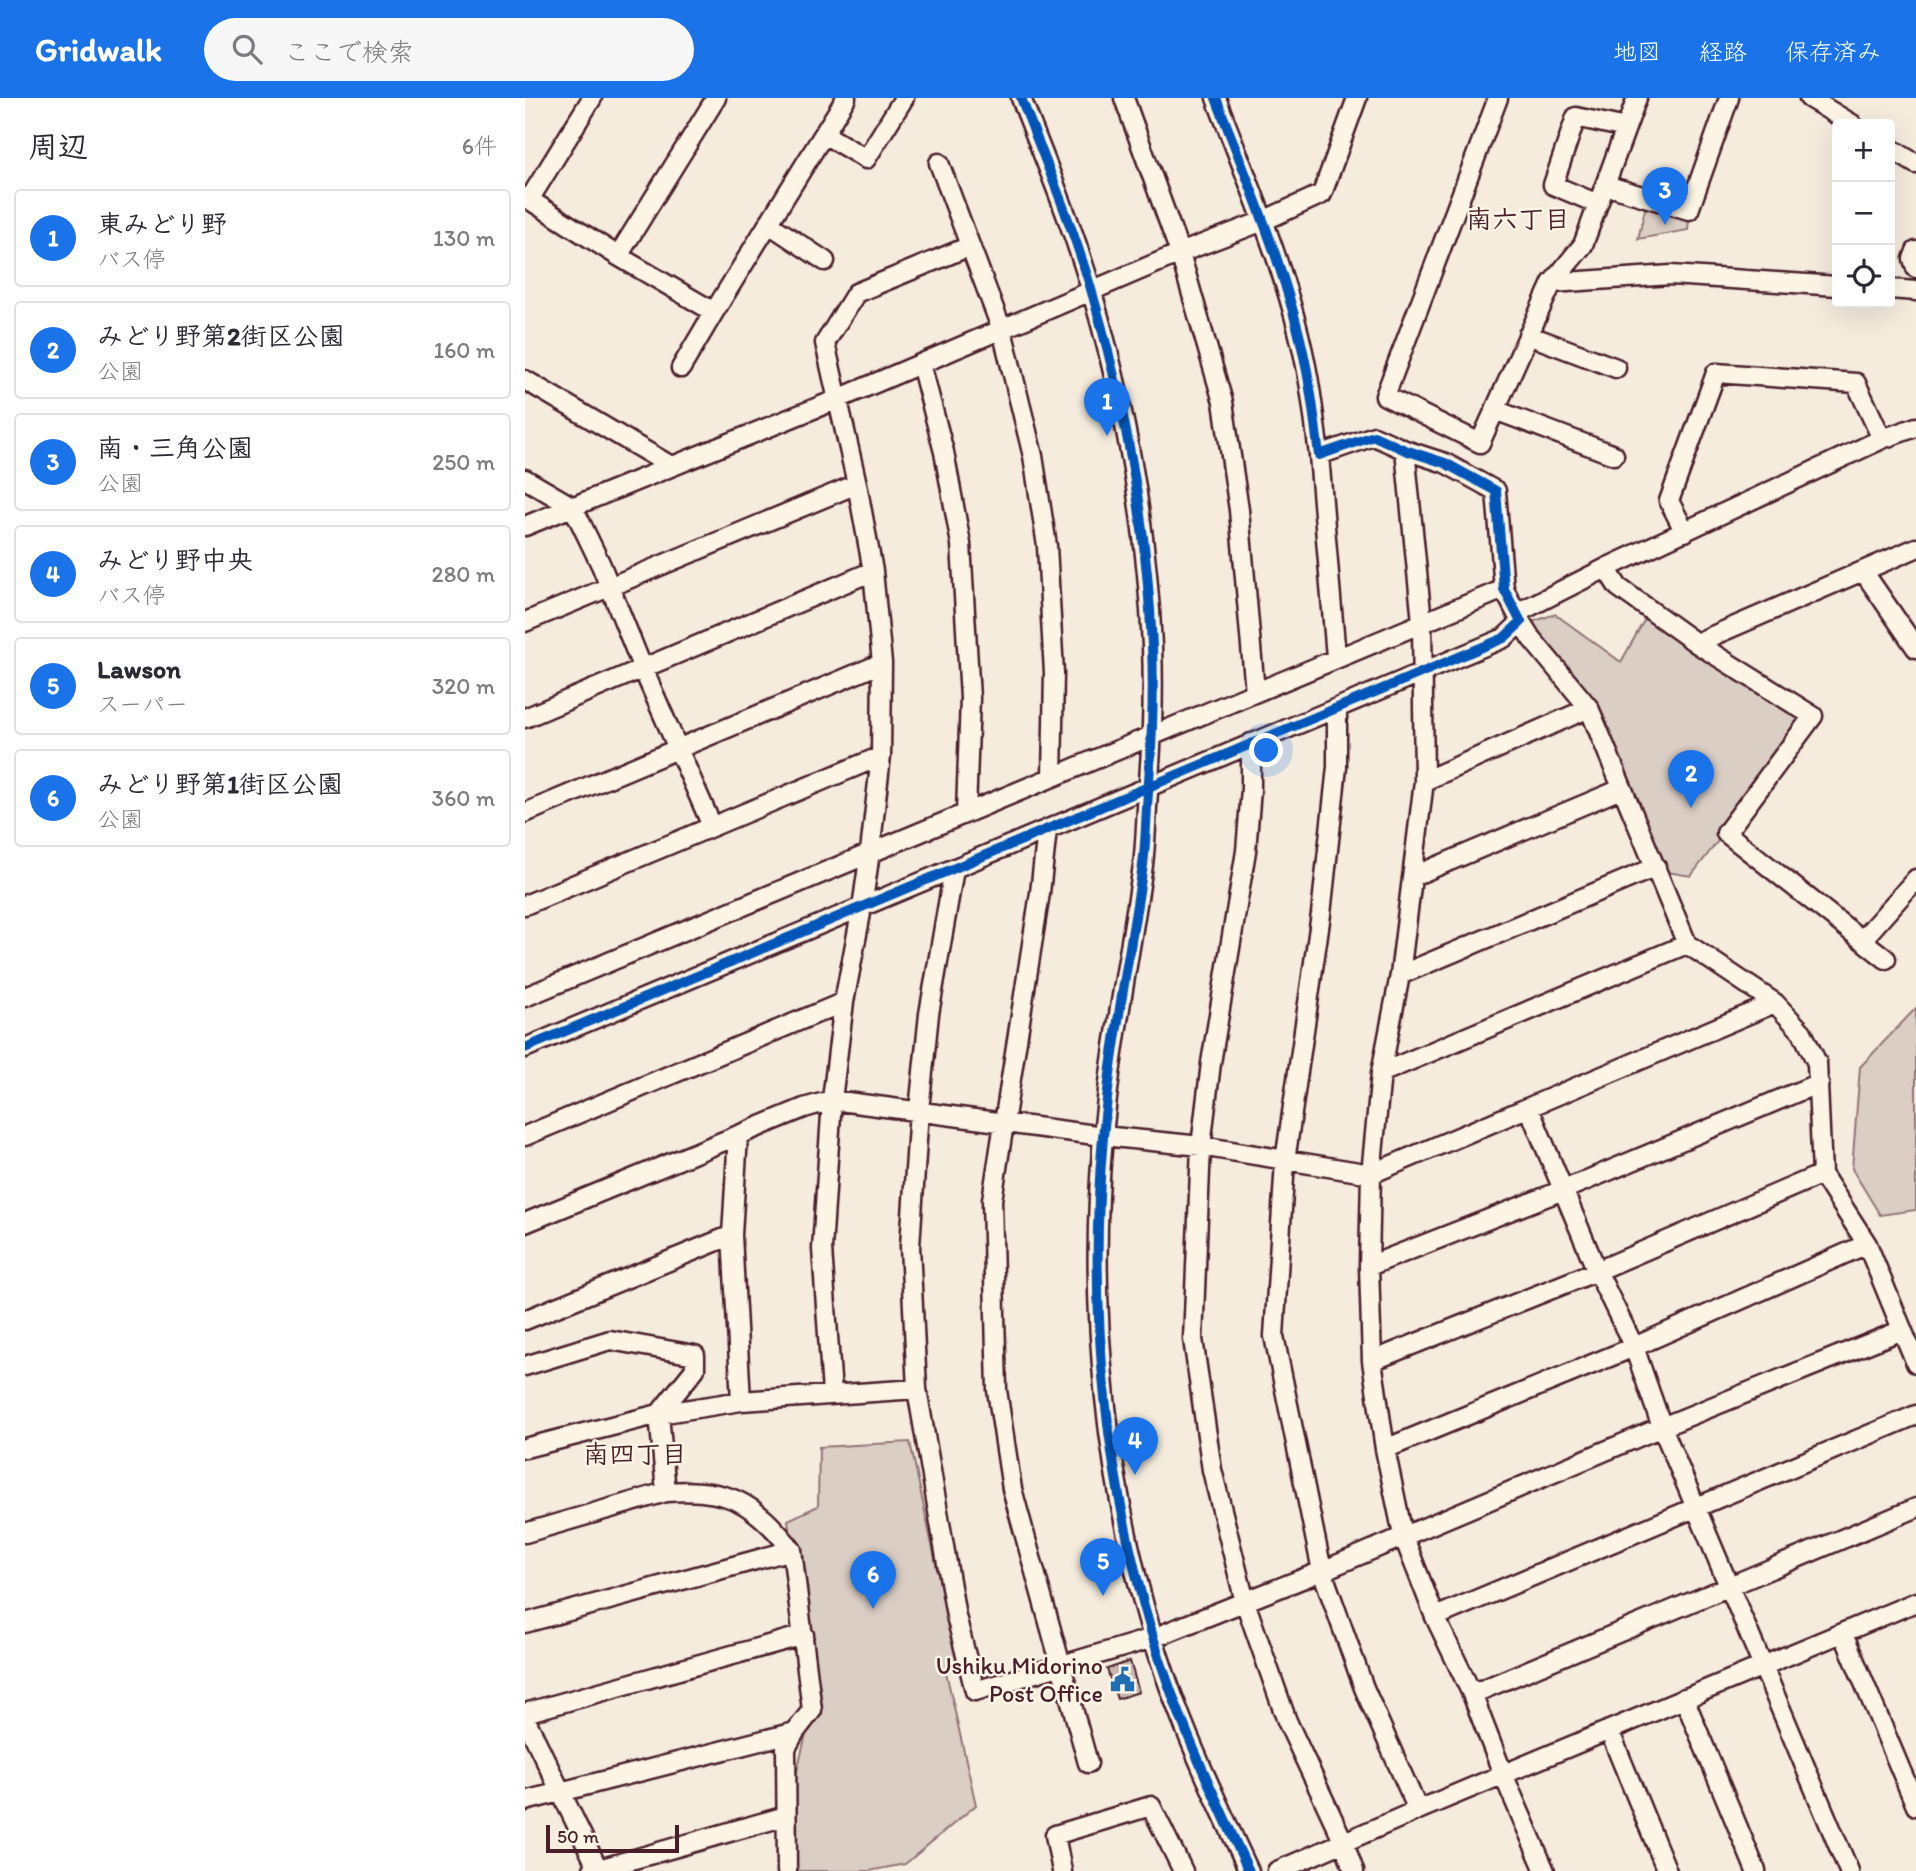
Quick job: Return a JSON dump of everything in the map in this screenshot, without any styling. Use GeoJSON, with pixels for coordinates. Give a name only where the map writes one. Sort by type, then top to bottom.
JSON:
{"type":"FeatureCollection","features":[{"type":"Feature","properties":{"kind":"street"},"geometry":{"type":"LineString","coordinates":[[592,98],[527,198],[618,256],[714,312]]}},
{"type":"Feature","properties":{"kind":"street"},"geometry":{"type":"LineString","coordinates":[[618,256],[716,98]]}},
{"type":"Feature","properties":{"kind":"street"},"geometry":{"type":"LineString","coordinates":[[681,368],[846,98]]}},
{"type":"Feature","properties":{"kind":"street"},"geometry":{"type":"LineString","coordinates":[[824,134],[866,159],[904,98]]}},
{"type":"Feature","properties":{"kind":"street"},"geometry":{"type":"LineString","coordinates":[[1021,98],[1092,292],[1126,425],[1139,500],[1152,648],[1153,735],[1143,860],[1113,1049],[1097,1218],[1097,1298],[1110,1444],[1128,1539],[1153,1638],[1183,1722],[1249,1871]]}},
{"type":"Feature","properties":{"kind":"street"},"geometry":{"type":"LineString","coordinates":[[1124,98],[1180,253],[1223,402],[1241,535],[1255,692]]}},
{"type":"Feature","properties":{"kind":"street"},"geometry":{"type":"LineString","coordinates":[[1216,98],[1263,221],[1306,364],[1319,455],[1336,657]]}},
{"type":"Feature","properties":{"kind":"street"},"geometry":{"type":"LineString","coordinates":[[525,526],[838,399],[1322,194],[1357,98]]}},
{"type":"Feature","properties":{"kind":"street"},"geometry":{"type":"LineString","coordinates":[[1493,100],[1385,396],[1480,443],[1552,283],[1583,245],[1637,98]]}},
{"type":"Feature","properties":{"kind":"street"},"geometry":{"type":"LineString","coordinates":[[1605,185],[1689,210],[1729,98]]}},
{"type":"Feature","properties":{"kind":"street"},"geometry":{"type":"LineString","coordinates":[[1809,98],[1844,119]]}},
{"type":"Feature","properties":{"kind":"street"},"geometry":{"type":"LineString","coordinates":[[1598,204],[1553,185],[1576,117],[1626,128]]}},
{"type":"Feature","properties":{"kind":"street"},"geometry":{"type":"LineString","coordinates":[[1895,151],[1916,164]]}},
{"type":"Feature","properties":{"kind":"street"},"geometry":{"type":"LineString","coordinates":[[939,163],[1002,330],[1033,456],[1047,546],[1053,673],[1052,777]]}},
{"type":"Feature","properties":{"kind":"street"},"geometry":{"type":"LineString","coordinates":[[769,224],[825,261]]}},
{"type":"Feature","properties":{"kind":"street"},"geometry":{"type":"LineString","coordinates":[[832,1393],[822,1249],[832,1100],[844,1002],[870,852],[880,756],[881,663],[873,571],[857,484],[825,342],[856,293],[970,246]]}},
{"type":"Feature","properties":{"kind":"street"},"geometry":{"type":"LineString","coordinates":[[1916,251],[1913,259],[1916,268]]}},
{"type":"Feature","properties":{"kind":"street"},"geometry":{"type":"LineString","coordinates":[[1552,283],[1671,275],[1832,286]]}},
{"type":"Feature","properties":{"kind":"street"},"geometry":{"type":"LineString","coordinates":[[1895,289],[1916,290]]}},
{"type":"Feature","properties":{"kind":"street"},"geometry":{"type":"LineString","coordinates":[[1528,335],[1616,368]]}},
{"type":"Feature","properties":{"kind":"street"},"geometry":{"type":"LineString","coordinates":[[921,364],[944,452],[961,544],[970,698],[966,813]]}},
{"type":"Feature","properties":{"kind":"street"},"geometry":{"type":"LineString","coordinates":[[1685,533],[1669,501],[1716,373],[1856,383],[1882,439]]}},
{"type":"Feature","properties":{"kind":"street"},"geometry":{"type":"LineString","coordinates":[[525,380],[671,466]]}},
{"type":"Feature","properties":{"kind":"street"},"geometry":{"type":"LineString","coordinates":[[1495,410],[1614,456]]}},
{"type":"Feature","properties":{"kind":"street"},"geometry":{"type":"LineString","coordinates":[[525,1048],[1504,638],[1519,617],[1606,568],[1882,439],[1916,427]]}},
{"type":"Feature","properties":{"kind":"street"},"geometry":{"type":"LineString","coordinates":[[1319,455],[1374,436],[1445,463],[1496,491],[1503,589],[1531,638],[1589,708],[1687,944],[1775,1003],[1802,1032],[1817,1063],[1822,1174],[1867,1244],[1916,1363]]}},
{"type":"Feature","properties":{"kind":"street"},"geometry":{"type":"LineString","coordinates":[[1405,450],[1422,622],[1425,781],[1400,975],[1381,1073],[1371,1174],[1369,1266],[1372,1361],[1385,1449],[1403,1535],[1435,1617],[1472,1694],[1545,1871]]}},
{"type":"Feature","properties":{"kind":"street"},"geometry":{"type":"LineString","coordinates":[[525,479],[573,507],[712,826]]}},
{"type":"Feature","properties":{"kind":"street"},"geometry":{"type":"LineString","coordinates":[[525,622],[857,484]]}},
{"type":"Feature","properties":{"kind":"street"},"geometry":{"type":"LineString","coordinates":[[1696,643],[1916,548]]}},
{"type":"Feature","properties":{"kind":"street"},"geometry":{"type":"LineString","coordinates":[[1606,568],[1618,587],[1696,643],[1813,716],[1726,833],[1886,959]]}},
{"type":"Feature","properties":{"kind":"street"},"geometry":{"type":"LineString","coordinates":[[525,718],[873,571]]}},
{"type":"Feature","properties":{"kind":"street"},"geometry":{"type":"LineString","coordinates":[[1863,571],[1916,648]]}},
{"type":"Feature","properties":{"kind":"street"},"geometry":{"type":"LineString","coordinates":[[525,997],[1503,589]]}},
{"type":"Feature","properties":{"kind":"street"},"geometry":{"type":"LineString","coordinates":[[525,813],[881,663]]}},
{"type":"Feature","properties":{"kind":"street"},"geometry":{"type":"LineString","coordinates":[[1338,708],[1337,767],[1321,914],[1285,1161],[1274,1336],[1322,1571],[1364,1688],[1418,1810]]}},
{"type":"Feature","properties":{"kind":"street"},"geometry":{"type":"LineString","coordinates":[[1425,781],[1589,708]]}},
{"type":"Feature","properties":{"kind":"street"},"geometry":{"type":"LineString","coordinates":[[1251,743],[1251,789],[1246,851],[1211,1063],[1201,1146],[1193,1339],[1212,1470],[1245,1602],[1287,1721],[1344,1843],[1354,1871]]}},
{"type":"Feature","properties":{"kind":"street"},"geometry":{"type":"LineString","coordinates":[[525,905],[880,756]]}},
{"type":"Feature","properties":{"kind":"street"},"geometry":{"type":"LineString","coordinates":[[1414,876],[1621,789]]}},
{"type":"Feature","properties":{"kind":"street"},"geometry":{"type":"LineString","coordinates":[[1047,830],[1040,893],[992,1200],[997,1390],[1013,1489],[1088,1763]]}},
{"type":"Feature","properties":{"kind":"street"},"geometry":{"type":"LineString","coordinates":[[1400,975],[1656,867]]}},
{"type":"Feature","properties":{"kind":"street"},"geometry":{"type":"LineString","coordinates":[[954,869],[929,1014],[919,1110],[911,1246],[917,1389],[956,1616],[975,1691],[1153,1638],[1322,1571],[1662,1427],[1902,1330]]}},
{"type":"Feature","properties":{"kind":"street"},"geometry":{"type":"LineString","coordinates":[[1862,940],[1916,879]]}},
{"type":"Feature","properties":{"kind":"street"},"geometry":{"type":"LineString","coordinates":[[1381,1073],[1687,944]]}},
{"type":"Feature","properties":{"kind":"street"},"geometry":{"type":"LineString","coordinates":[[525,1136],[844,1002]]}},
{"type":"Feature","properties":{"kind":"street"},"geometry":{"type":"LineString","coordinates":[[525,1223],[804,1108],[832,1100],[1103,1136],[1201,1146],[1371,1174],[1775,1003]]}},
{"type":"Feature","properties":{"kind":"street"},"geometry":{"type":"LineString","coordinates":[[1369,1266],[1563,1190],[1819,1083]]}},
{"type":"Feature","properties":{"kind":"street"},"geometry":{"type":"LineString","coordinates":[[1529,1108],[1597,1271],[1634,1347],[1662,1427],[1849,1871]]}},
{"type":"Feature","properties":{"kind":"street"},"geometry":{"type":"LineString","coordinates":[[738,1135],[732,1235],[741,1401]]}},
{"type":"Feature","properties":{"kind":"street"},"geometry":{"type":"LineString","coordinates":[[1372,1361],[1597,1271],[1822,1174]]}},
{"type":"Feature","properties":{"kind":"street"},"geometry":{"type":"LineString","coordinates":[[525,1320],[732,1235]]}},
{"type":"Feature","properties":{"kind":"street"},"geometry":{"type":"LineString","coordinates":[[1385,1449],[1634,1347],[1867,1244]]}},
{"type":"Feature","properties":{"kind":"street"},"geometry":{"type":"LineString","coordinates":[[525,1366],[610,1340],[695,1355],[695,1369],[659,1414],[666,1492]]}},
{"type":"Feature","properties":{"kind":"street"},"geometry":{"type":"LineString","coordinates":[[525,1448],[659,1414],[741,1401],[917,1389]]}},
{"type":"Feature","properties":{"kind":"street"},"geometry":{"type":"LineString","coordinates":[[1435,1617],[1916,1415]]}},
{"type":"Feature","properties":{"kind":"street"},"geometry":{"type":"LineString","coordinates":[[525,1533],[666,1492],[697,1490],[739,1499],[773,1526],[792,1550],[812,1710],[786,1748],[787,1871]]}},
{"type":"Feature","properties":{"kind":"street"},"geometry":{"type":"LineString","coordinates":[[1472,1694],[1916,1508]]}},
{"type":"Feature","properties":{"kind":"street"},"geometry":{"type":"LineString","coordinates":[[525,1623],[792,1550]]}},
{"type":"Feature","properties":{"kind":"street"},"geometry":{"type":"LineString","coordinates":[[1277,1871],[1916,1602]]}},
{"type":"Feature","properties":{"kind":"street"},"geometry":{"type":"LineString","coordinates":[[1843,1633],[1916,1806]]}},
{"type":"Feature","properties":{"kind":"street"},"geometry":{"type":"LineString","coordinates":[[786,1816],[596,1870],[525,1715],[804,1635]]}},
{"type":"Feature","properties":{"kind":"street"},"geometry":{"type":"LineString","coordinates":[[1684,1698],[1756,1871]]}},
{"type":"Feature","properties":{"kind":"street"},"geometry":{"type":"LineString","coordinates":[[1609,1730],[1667,1871]]}},
{"type":"Feature","properties":{"kind":"street"},"geometry":{"type":"LineString","coordinates":[[525,1801],[795,1732]]}},
{"type":"Feature","properties":{"kind":"street"},"geometry":{"type":"LineString","coordinates":[[1062,1871],[1055,1835],[1150,1807],[1183,1871]]}},
{"type":"Feature","properties":{"kind":"shaded area"},"geometry":{"type":"Polygon","coordinates":[[[1646,205],[1689,219],[1688,230],[1638,239],[1646,205]]]}},
{"type":"Feature","properties":{"kind":"shaded area"},"geometry":{"type":"Polygon","coordinates":[[[1555,614],[1621,662],[1646,617],[1810,721],[1691,876],[1667,872],[1612,744],[1529,623],[1555,614]]]}},
{"type":"Feature","properties":{"kind":"shaded area"},"geometry":{"type":"Polygon","coordinates":[[[1916,1008],[1916,1210],[1880,1215],[1852,1169],[1860,1067],[1916,1008]]]}},
{"type":"Feature","properties":{"kind":"shaded area"},"geometry":{"type":"Polygon","coordinates":[[[910,1442],[958,1667],[946,1672],[976,1805],[905,1864],[869,1871],[789,1871],[786,1816],[812,1710],[788,1520],[818,1506],[819,1447],[910,1442]]]}},
{"type":"Feature","properties":{"kind":"building"},"geometry":{"type":"Polygon","coordinates":[[[1130,1661],[1139,1692],[1117,1699],[1107,1669],[1130,1661]]]}},
{"type":"Feature","properties":{"kind":"cycle path"},"geometry":{"type":"LineString","coordinates":[[1021,98],[1077,246],[1105,339],[1125,425],[1140,513],[1152,646],[1153,701],[1145,847],[1111,1069],[1099,1200],[1099,1326],[1111,1450],[1135,1573],[1162,1665],[1196,1754],[1249,1871]]}},
{"type":"Feature","properties":{"kind":"cycle path"},"geometry":{"type":"LineString","coordinates":[[525,1048],[1504,638],[1521,622],[1504,589],[1496,491],[1445,463],[1374,436],[1319,455],[1308,377],[1289,298],[1267,230],[1216,98]]}},
{"type":"Feature","properties":{"kind":"place","name":"南・三角公園"},"geometry":{"type":"Point","coordinates":[1665,225]}},
{"type":"Feature","properties":{"kind":"place","name":"東みどり野"},"geometry":{"type":"Point","coordinates":[1107,436]}},
{"type":"Feature","properties":{"kind":"place","name":"みどり野第2街区公園"},"geometry":{"type":"Point","coordinates":[1691,808]}},
{"type":"Feature","properties":{"kind":"place","name":"みどり野中央"},"geometry":{"type":"Point","coordinates":[1135,1475]}},
{"type":"Feature","properties":{"kind":"place","name":"Lawson"},"geometry":{"type":"Point","coordinates":[1103,1596]}},
{"type":"Feature","properties":{"kind":"place","name":"みどり野第1街区公園"},"geometry":{"type":"Point","coordinates":[873,1609]}},
{"type":"Feature","properties":{"kind":"place","name":"Ushiku Midorino Post Office"},"geometry":{"type":"Point","coordinates":[1123,1680]}},
{"type":"Feature","properties":{"kind":"district","name":"南六丁目"},"geometry":{"type":"Point","coordinates":[1518,219]}},
{"type":"Feature","properties":{"kind":"district","name":"南四丁目"},"geometry":{"type":"Point","coordinates":[635,1454]}}]}
